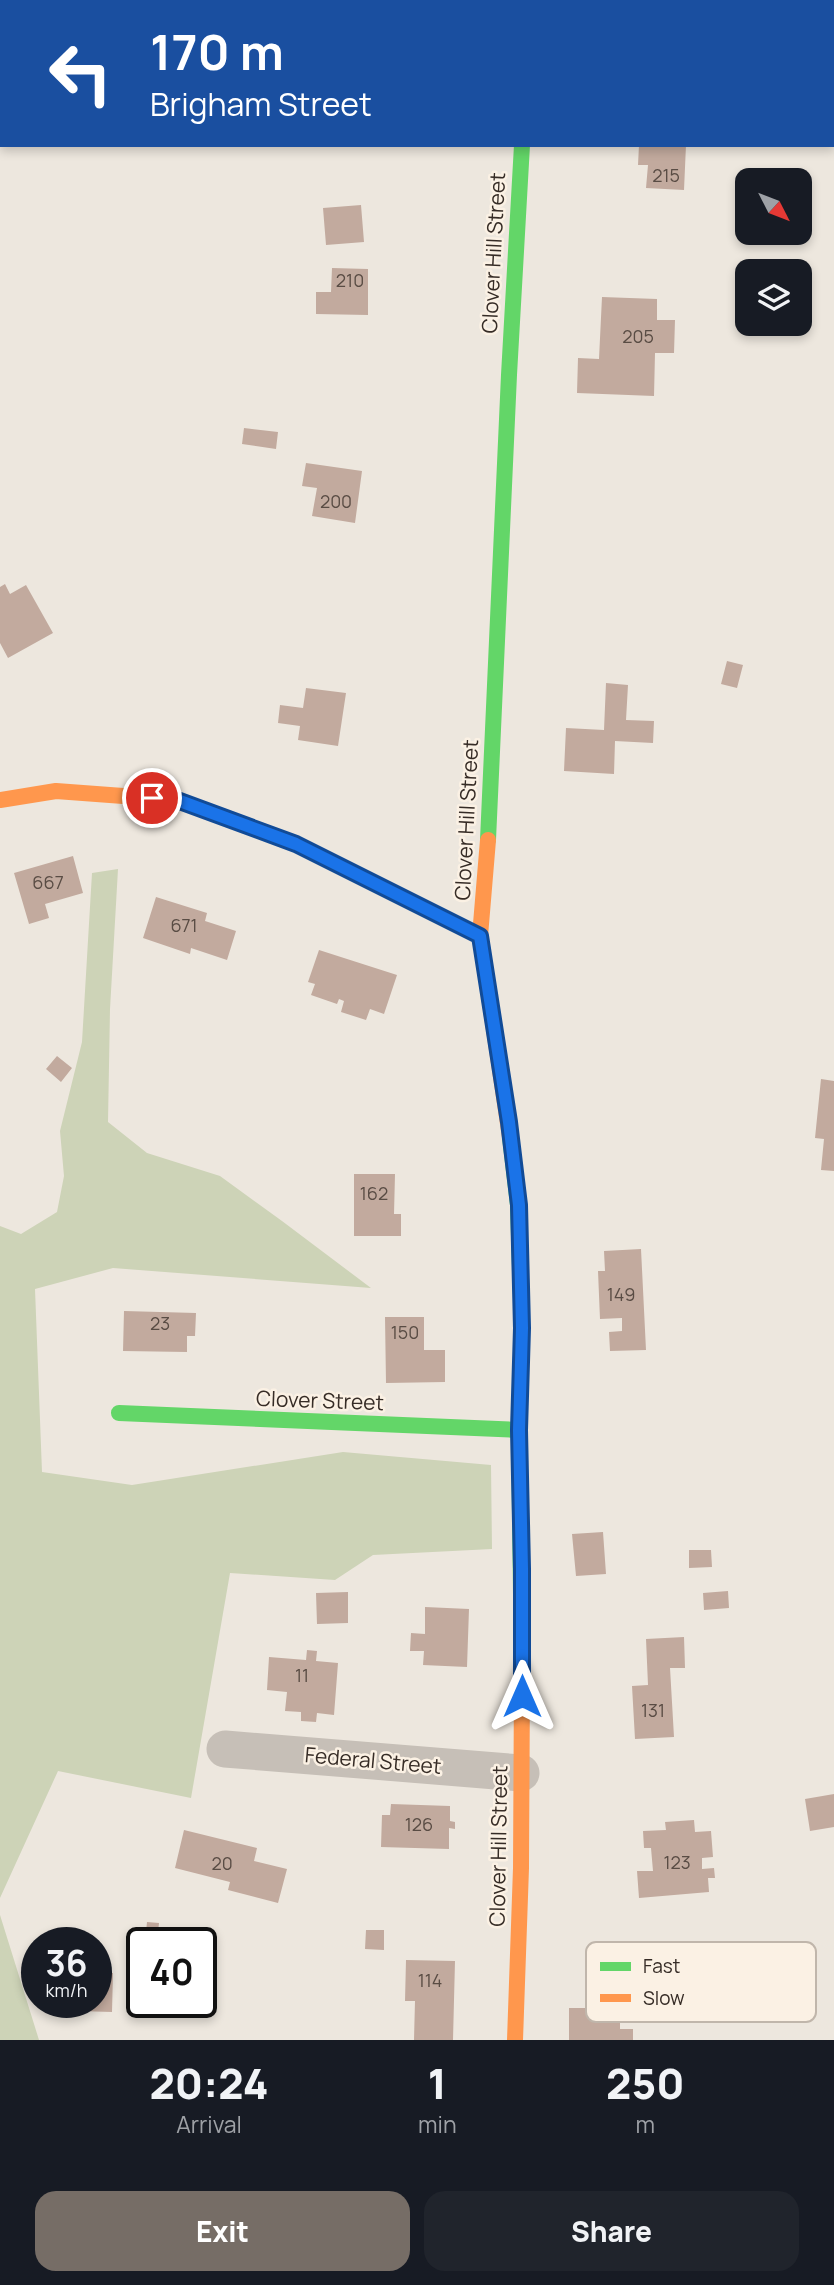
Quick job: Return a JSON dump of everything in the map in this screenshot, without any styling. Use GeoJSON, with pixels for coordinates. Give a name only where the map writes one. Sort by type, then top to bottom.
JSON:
{"type":"FeatureCollection","features":[{"type":"Feature","properties":{"kind":"street","name":"Clover Hill Street"},"geometry":{"type":"LineString","coordinates":[[515,2040],[521,1868],[522,1569],[519,1430],[522,1328],[519,1205],[480,936],[489,824],[522,147]]}},
{"type":"Feature","properties":{"kind":"street"},"geometry":{"type":"LineString","coordinates":[[0,800],[56,791],[177,800],[296,844],[480,936]]}},
{"type":"Feature","properties":{"kind":"street","name":"Clover Street"},"geometry":{"type":"LineString","coordinates":[[119,1413],[519,1430]]}},
{"type":"Feature","properties":{"kind":"street","name":"Federal Street"},"geometry":{"type":"LineString","coordinates":[[225,1749],[521,1773]]}},
{"type":"Feature","properties":{"kind":"green space"},"geometry":{"type":"Polygon","coordinates":[[[118,869],[110,1009],[108,1122],[147,1153],[220,1176],[371,1288],[113,1268],[35,1289],[42,1472],[132,1485],[343,1452],[491,1465],[492,1549],[373,1555],[335,1580],[230,1573],[191,1798],[58,1771],[0,1898],[0,1226],[21,1234],[57,1212],[64,1176],[60,1131],[82,1042],[92,873],[118,869]]]}},
{"type":"Feature","properties":{"kind":"green space"},"geometry":{"type":"Polygon","coordinates":[[[0,1915],[21,1982],[21,2018],[32,2018],[39,2040],[0,2040],[0,1915]]]}},
{"type":"Feature","properties":{"kind":"building"},"geometry":{"type":"Polygon","coordinates":[[[639,147],[686,147],[684,190],[646,188],[648,165],[638,165],[639,147]]]}},
{"type":"Feature","properties":{"kind":"building"},"geometry":{"type":"Polygon","coordinates":[[[361,205],[364,242],[326,245],[323,208],[361,205]]]}},
{"type":"Feature","properties":{"kind":"building"},"geometry":{"type":"Polygon","coordinates":[[[332,268],[368,269],[368,315],[316,314],[316,292],[331,292],[332,268]]]}},
{"type":"Feature","properties":{"kind":"building"},"geometry":{"type":"Polygon","coordinates":[[[602,297],[657,299],[657,320],[675,320],[674,353],[655,353],[654,396],[577,393],[578,358],[599,359],[602,297]]]}},
{"type":"Feature","properties":{"kind":"building"},"geometry":{"type":"Polygon","coordinates":[[[244,428],[278,432],[276,449],[242,444],[244,428]]]}},
{"type":"Feature","properties":{"kind":"building"},"geometry":{"type":"Polygon","coordinates":[[[306,463],[362,471],[355,523],[312,516],[317,488],[302,486],[306,463]]]}},
{"type":"Feature","properties":{"kind":"building"},"geometry":{"type":"Polygon","coordinates":[[[5,584],[10,594],[26,585],[53,633],[8,658],[0,643],[0,587],[5,584]]]}},
{"type":"Feature","properties":{"kind":"building"},"geometry":{"type":"Polygon","coordinates":[[[727,661],[743,665],[737,688],[721,684],[727,661]]]}},
{"type":"Feature","properties":{"kind":"building"},"geometry":{"type":"Polygon","coordinates":[[[606,683],[628,685],[626,720],[654,721],[653,743],[615,741],[614,774],[564,771],[566,728],[604,730],[606,683]]]}},
{"type":"Feature","properties":{"kind":"building"},"geometry":{"type":"Polygon","coordinates":[[[306,688],[346,693],[338,746],[298,740],[300,726],[278,723],[280,705],[303,708],[306,688]]]}},
{"type":"Feature","properties":{"kind":"building"},"geometry":{"type":"Polygon","coordinates":[[[73,856],[83,893],[45,904],[49,918],[29,924],[14,873],[73,856]]]}},
{"type":"Feature","properties":{"kind":"building"},"geometry":{"type":"Polygon","coordinates":[[[156,897],[207,913],[205,921],[236,931],[227,960],[191,948],[190,954],[143,938],[156,897]]]}},
{"type":"Feature","properties":{"kind":"building"},"geometry":{"type":"Polygon","coordinates":[[[319,950],[397,975],[384,1014],[370,1009],[366,1020],[341,1012],[344,1001],[339,999],[337,1004],[311,995],[315,984],[308,982],[319,950]]]}},
{"type":"Feature","properties":{"kind":"building"},"geometry":{"type":"Polygon","coordinates":[[[57,1056],[72,1068],[61,1082],[46,1069],[57,1056]]]}},
{"type":"Feature","properties":{"kind":"building"},"geometry":{"type":"Polygon","coordinates":[[[821,1079],[834,1081],[834,1171],[821,1170],[824,1139],[815,1138],[821,1079]]]}},
{"type":"Feature","properties":{"kind":"building"},"geometry":{"type":"Polygon","coordinates":[[[354,1174],[395,1174],[394,1214],[401,1214],[401,1236],[354,1236],[354,1174]]]}},
{"type":"Feature","properties":{"kind":"building"},"geometry":{"type":"Polygon","coordinates":[[[641,1249],[646,1350],[610,1351],[609,1332],[622,1331],[622,1318],[600,1319],[598,1271],[605,1271],[604,1251],[641,1249]]]}},
{"type":"Feature","properties":{"kind":"building"},"geometry":{"type":"Polygon","coordinates":[[[124,1311],[196,1313],[195,1336],[187,1336],[187,1352],[123,1351],[124,1311]]]}},
{"type":"Feature","properties":{"kind":"building"},"geometry":{"type":"Polygon","coordinates":[[[385,1317],[424,1317],[424,1350],[445,1350],[445,1382],[386,1383],[385,1317]]]}},
{"type":"Feature","properties":{"kind":"building"},"geometry":{"type":"Polygon","coordinates":[[[603,1532],[606,1574],[576,1576],[572,1534],[603,1532]]]}},
{"type":"Feature","properties":{"kind":"building"},"geometry":{"type":"Polygon","coordinates":[[[689,1550],[711,1550],[712,1567],[689,1568],[689,1550]]]}},
{"type":"Feature","properties":{"kind":"building"},"geometry":{"type":"Polygon","coordinates":[[[728,1591],[729,1608],[704,1610],[703,1593],[728,1591]]]}},
{"type":"Feature","properties":{"kind":"building"},"geometry":{"type":"Polygon","coordinates":[[[348,1592],[348,1623],[317,1624],[316,1593],[348,1592]]]}},
{"type":"Feature","properties":{"kind":"building"},"geometry":{"type":"Polygon","coordinates":[[[425,1607],[469,1609],[467,1667],[423,1665],[424,1651],[410,1651],[411,1633],[425,1634],[425,1607]]]}},
{"type":"Feature","properties":{"kind":"building"},"geometry":{"type":"Polygon","coordinates":[[[684,1637],[685,1668],[670,1668],[674,1737],[635,1739],[632,1686],[648,1685],[646,1639],[684,1637]]]}},
{"type":"Feature","properties":{"kind":"building"},"geometry":{"type":"Polygon","coordinates":[[[307,1650],[317,1651],[316,1661],[338,1663],[334,1715],[317,1713],[316,1722],[301,1721],[301,1712],[285,1711],[287,1692],[267,1690],[269,1657],[306,1660],[307,1650]]]}},
{"type":"Feature","properties":{"kind":"building"},"geometry":{"type":"Polygon","coordinates":[[[834,1794],[834,1827],[810,1831],[805,1799],[834,1794]]]}},
{"type":"Feature","properties":{"kind":"building"},"geometry":{"type":"Polygon","coordinates":[[[391,1804],[450,1806],[450,1821],[455,1822],[455,1829],[449,1828],[449,1849],[381,1847],[382,1815],[390,1815],[391,1804]]]}},
{"type":"Feature","properties":{"kind":"building"},"geometry":{"type":"Polygon","coordinates":[[[694,1820],[695,1832],[711,1831],[713,1857],[702,1858],[702,1869],[714,1868],[715,1878],[708,1878],[709,1892],[639,1898],[637,1871],[653,1871],[651,1848],[644,1848],[643,1831],[666,1830],[665,1822],[694,1820]]]}},
{"type":"Feature","properties":{"kind":"building"},"geometry":{"type":"Polygon","coordinates":[[[184,1830],[257,1848],[254,1861],[287,1869],[278,1903],[228,1890],[230,1882],[175,1868],[184,1830]]]}},
{"type":"Feature","properties":{"kind":"building"},"geometry":{"type":"Polygon","coordinates":[[[147,1922],[159,1923],[159,1927],[146,1927],[147,1922]]]}},
{"type":"Feature","properties":{"kind":"building"},"geometry":{"type":"Polygon","coordinates":[[[366,1930],[384,1930],[384,1950],[365,1949],[366,1930]]]}},
{"type":"Feature","properties":{"kind":"building"},"geometry":{"type":"Polygon","coordinates":[[[406,1960],[455,1961],[453,2040],[414,2040],[415,2001],[405,2001],[406,1960]]]}},
{"type":"Feature","properties":{"kind":"building"},"geometry":{"type":"Polygon","coordinates":[[[569,2008],[586,2008],[586,2022],[620,2022],[620,2029],[633,2029],[633,2040],[569,2040],[569,2008]]]}},
{"type":"Feature","properties":{"kind":"traffic: fast"},"geometry":{"type":"LineString","coordinates":[[488,840],[522,147]]}},
{"type":"Feature","properties":{"kind":"traffic: fast"},"geometry":{"type":"LineString","coordinates":[[510,1137],[518,1205],[522,1328],[519,1430],[522,1677]]}},
{"type":"Feature","properties":{"kind":"traffic: fast"},"geometry":{"type":"LineString","coordinates":[[119,1413],[519,1430]]}},
{"type":"Feature","properties":{"kind":"traffic: slow"},"geometry":{"type":"LineString","coordinates":[[0,800],[56,791],[177,800],[296,844],[480,936]]}},
{"type":"Feature","properties":{"kind":"traffic: slow"},"geometry":{"type":"LineString","coordinates":[[488,840],[480,936],[510,1137]]}},
{"type":"Feature","properties":{"kind":"traffic: slow"},"geometry":{"type":"LineString","coordinates":[[515,2040],[521,1868],[522,1677]]}},
{"type":"Feature","properties":{"kind":"route"},"geometry":{"type":"LineString","coordinates":[[152,798],[177,800],[296,844],[480,936],[519,1205],[522,1328],[519,1430],[522,1696]]}}]}
